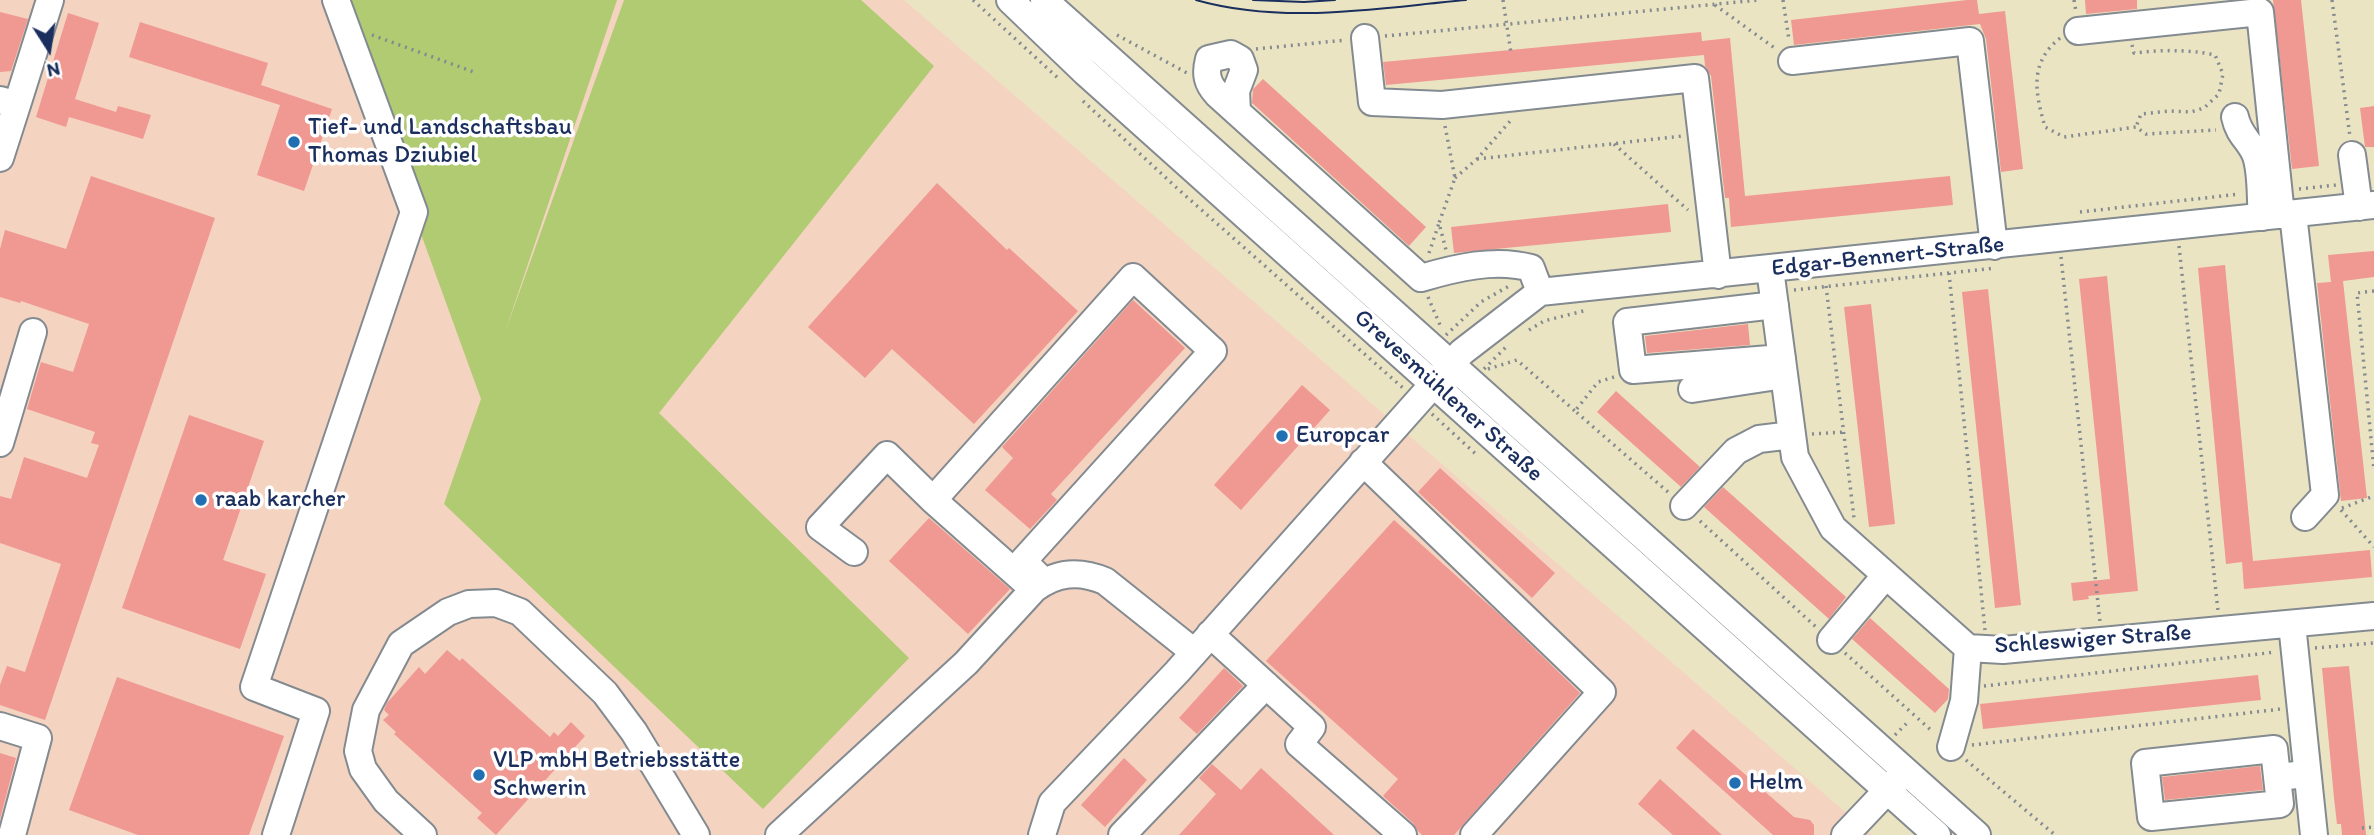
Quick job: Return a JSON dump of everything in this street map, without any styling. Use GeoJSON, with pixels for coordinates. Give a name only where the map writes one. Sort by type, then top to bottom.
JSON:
{"type":"FeatureCollection","features":[{"type":"Feature","properties":{"kind":"street"},"geometry":{"type":"LineString","coordinates":[[0,158],[9,103],[50,0]]}},
{"type":"Feature","properties":{"kind":"street"},"geometry":{"type":"LineString","coordinates":[[276,835],[316,711],[254,687],[414,212],[336,0]]}},
{"type":"Feature","properties":{"kind":"street","name":"Grevesmühlener Straße"},"geometry":{"type":"LineString","coordinates":[[1010,0],[1085,72],[1442,373],[1977,835]]}},
{"type":"Feature","properties":{"kind":"street","name":"Grevesmühlener Straße"},"geometry":{"type":"LineString","coordinates":[[1044,0],[1937,835]]}},
{"type":"Feature","properties":{"kind":"street"},"geometry":{"type":"LineString","coordinates":[[2071,33],[2260,12],[2278,215],[2333,502],[2305,517]]}},
{"type":"Feature","properties":{"kind":"street"},"geometry":{"type":"LineString","coordinates":[[1365,38],[1372,102],[1441,105],[1695,78],[1718,275]]}},
{"type":"Feature","properties":{"kind":"street"},"geometry":{"type":"LineString","coordinates":[[1792,61],[1970,41],[1996,257]]}},
{"type":"Feature","properties":{"kind":"street"},"geometry":{"type":"LineString","coordinates":[[1042,835],[1052,803],[1202,643],[1461,352],[1540,292],[1531,268],[1512,262],[1451,269],[1421,278],[1237,111],[1210,86],[1206,75],[1209,59],[1231,54],[1240,59],[1244,70],[1236,91],[1237,111]]}},
{"type":"Feature","properties":{"kind":"street"},"geometry":{"type":"LineString","coordinates":[[2230,126],[2250,145],[2278,215]]}},
{"type":"Feature","properties":{"kind":"street"},"geometry":{"type":"LineString","coordinates":[[2352,155],[2366,206]]}},
{"type":"Feature","properties":{"kind":"street","name":"Edgar-Bennert-Straße"},"geometry":{"type":"LineString","coordinates":[[1540,292],[1718,275],[1773,289],[1825,275],[1996,257],[2065,253],[2177,226],[2366,206]]}},
{"type":"Feature","properties":{"kind":"street"},"geometry":{"type":"LineString","coordinates":[[933,500],[1133,276],[1213,351],[1023,561],[1039,586]]}},
{"type":"Feature","properties":{"kind":"street"},"geometry":{"type":"LineString","coordinates":[[1773,289],[1627,322],[1633,370],[1783,366]]}},
{"type":"Feature","properties":{"kind":"street","name":"Schleswiger Straße"},"geometry":{"type":"LineString","coordinates":[[1773,289],[1794,457],[1833,528],[1977,649],[2003,650],[2374,615]]}},
{"type":"Feature","properties":{"kind":"street"},"geometry":{"type":"LineString","coordinates":[[0,443],[33,332]]}},
{"type":"Feature","properties":{"kind":"street"},"geometry":{"type":"LineString","coordinates":[[1692,389],[1783,366]]}},
{"type":"Feature","properties":{"kind":"street"},"geometry":{"type":"LineString","coordinates":[[1684,506],[1736,451],[1759,439],[1792,435]]}},
{"type":"Feature","properties":{"kind":"street"},"geometry":{"type":"LineString","coordinates":[[855,552],[820,527],[887,455],[933,500],[1039,586]]}},
{"type":"Feature","properties":{"kind":"street"},"geometry":{"type":"LineString","coordinates":[[1363,462],[1602,692],[1474,835]]}},
{"type":"Feature","properties":{"kind":"street"},"geometry":{"type":"LineString","coordinates":[[779,835],[966,663],[1039,586],[1074,573],[1105,581],[1266,685],[1312,727],[1299,744],[1403,835]]}},
{"type":"Feature","properties":{"kind":"street"},"geometry":{"type":"LineString","coordinates":[[1831,640],[1886,575]]}},
{"type":"Feature","properties":{"kind":"street"},"geometry":{"type":"LineString","coordinates":[[423,835],[386,801],[363,769],[358,751],[366,710],[401,644],[448,612],[469,604],[496,604],[520,612],[605,693],[634,732],[696,835]]}},
{"type":"Feature","properties":{"kind":"street"},"geometry":{"type":"LineString","coordinates":[[2292,624],[2314,835]]}},
{"type":"Feature","properties":{"kind":"street"},"geometry":{"type":"LineString","coordinates":[[1951,747],[1977,649]]}},
{"type":"Feature","properties":{"kind":"street"},"geometry":{"type":"LineString","coordinates":[[1122,835],[1266,685]]}},
{"type":"Feature","properties":{"kind":"street"},"geometry":{"type":"LineString","coordinates":[[0,726],[38,738],[12,835]]}},
{"type":"Feature","properties":{"kind":"street"},"geometry":{"type":"LineString","coordinates":[[2274,750],[2277,778],[2280,804],[2151,817],[2145,763],[2274,750]]}},
{"type":"Feature","properties":{"kind":"street"},"geometry":{"type":"LineString","coordinates":[[1845,835],[1906,771]]}},
{"type":"Feature","properties":{"kind":"street"},"geometry":{"type":"LineString","coordinates":[[2277,778],[2307,774]]}},
{"type":"Feature","properties":{"kind":"path"},"geometry":{"type":"LineString","coordinates":[[973,0],[1061,82]]}},
{"type":"Feature","properties":{"kind":"path"},"geometry":{"type":"LineString","coordinates":[[1503,0],[1511,53]]}},
{"type":"Feature","properties":{"kind":"path"},"geometry":{"type":"LineString","coordinates":[[1231,54],[1365,38],[1759,0]]}},
{"type":"Feature","properties":{"kind":"path"},"geometry":{"type":"LineString","coordinates":[[1783,0],[1792,61]]}},
{"type":"Feature","properties":{"kind":"path"},"geometry":{"type":"LineString","coordinates":[[2332,0],[2352,155]]}},
{"type":"Feature","properties":{"kind":"path"},"geometry":{"type":"LineString","coordinates":[[1716,5],[1792,61]]}},
{"type":"Feature","properties":{"kind":"path"},"geometry":{"type":"LineString","coordinates":[[347,26],[474,72]]}},
{"type":"Feature","properties":{"kind":"path"},"geometry":{"type":"LineString","coordinates":[[2129,26],[2134,53],[2158,50],[2197,51],[2215,55],[2223,74],[2219,94],[2204,108],[2191,112],[2141,114],[2136,127]]}},
{"type":"Feature","properties":{"kind":"path"},"geometry":{"type":"LineString","coordinates":[[1110,30],[1210,86]]}},
{"type":"Feature","properties":{"kind":"path"},"geometry":{"type":"LineString","coordinates":[[2071,33],[2048,48],[2039,62],[2038,102],[2045,127],[2064,137],[2136,127],[2146,134],[2230,126]]}},
{"type":"Feature","properties":{"kind":"path"},"geometry":{"type":"LineString","coordinates":[[1444,337],[1421,278],[1455,178],[1477,159],[1519,111],[1517,96]]}},
{"type":"Feature","properties":{"kind":"path"},"geometry":{"type":"LineString","coordinates":[[1081,100],[1395,382]]}},
{"type":"Feature","properties":{"kind":"path"},"geometry":{"type":"LineString","coordinates":[[1441,105],[1455,178]]}},
{"type":"Feature","properties":{"kind":"path"},"geometry":{"type":"LineString","coordinates":[[1477,159],[1702,134]]}},
{"type":"Feature","properties":{"kind":"path"},"geometry":{"type":"LineString","coordinates":[[1614,144],[1713,232]]}},
{"type":"Feature","properties":{"kind":"path"},"geometry":{"type":"LineString","coordinates":[[1439,223],[1451,269]]}},
{"type":"Feature","properties":{"kind":"path"},"geometry":{"type":"LineString","coordinates":[[2177,226],[2220,630]]}},
{"type":"Feature","properties":{"kind":"path"},"geometry":{"type":"LineString","coordinates":[[2065,253],[2102,641]]}},
{"type":"Feature","properties":{"kind":"path"},"geometry":{"type":"LineString","coordinates":[[1773,289],[1825,275],[1950,273],[1996,257]]}},
{"type":"Feature","properties":{"kind":"path"},"geometry":{"type":"LineString","coordinates":[[1950,273],[1977,649]]}},
{"type":"Feature","properties":{"kind":"path"},"geometry":{"type":"LineString","coordinates":[[1825,275],[1854,523]]}},
{"type":"Feature","properties":{"kind":"path"},"geometry":{"type":"LineString","coordinates":[[2374,291],[2357,293],[2374,470]]}},
{"type":"Feature","properties":{"kind":"path"},"geometry":{"type":"LineString","coordinates":[[1527,330],[1545,321],[1589,310]]}},
{"type":"Feature","properties":{"kind":"path"},"geometry":{"type":"LineString","coordinates":[[1509,344],[1483,370],[1517,360],[1684,506],[1951,747],[2055,835]]}},
{"type":"Feature","properties":{"kind":"path"},"geometry":{"type":"LineString","coordinates":[[1575,411],[1598,382],[1633,370]]}},
{"type":"Feature","properties":{"kind":"path"},"geometry":{"type":"LineString","coordinates":[[1792,435],[1844,432]]}},
{"type":"Feature","properties":{"kind":"path"},"geometry":{"type":"LineString","coordinates":[[2333,502],[2374,496]]}},
{"type":"Feature","properties":{"kind":"path"},"geometry":{"type":"LineString","coordinates":[[2333,502],[2374,547]]}},
{"type":"Feature","properties":{"kind":"path"},"geometry":{"type":"LineString","coordinates":[[1965,688],[2374,643]]}},
{"type":"Feature","properties":{"kind":"path"},"geometry":{"type":"LineString","coordinates":[[1951,747],[2300,707]]}},
{"type":"Feature","properties":{"kind":"path"},"geometry":{"type":"LineString","coordinates":[[2362,828],[2374,827]]}},
{"type":"Feature","properties":{"kind":"shaded area"},"geometry":{"type":"Polygon","coordinates":[[[0,0],[904,0],[1872,835],[0,835],[0,0]]]}},
{"type":"Feature","properties":{"kind":"green space"},"geometry":{"type":"Polygon","coordinates":[[[336,0],[617,0],[504,335],[624,0],[861,0],[934,66],[659,413],[909,658],[763,809],[444,504],[481,399],[336,0]]]}},
{"type":"Feature","properties":{"kind":"building"},"geometry":{"type":"Polygon","coordinates":[[[1977,0],[1979,14],[2005,11],[2023,169],[2001,172],[1986,39],[1980,24],[1794,45],[1791,20],[1977,0]]]}},
{"type":"Feature","properties":{"kind":"building"},"geometry":{"type":"Polygon","coordinates":[[[2085,0],[2137,0],[2137,9],[2086,14],[2085,0]]]}},
{"type":"Feature","properties":{"kind":"building"},"geometry":{"type":"Polygon","coordinates":[[[2273,0],[2301,0],[2319,166],[2292,169],[2273,0]]]}},
{"type":"Feature","properties":{"kind":"building"},"geometry":{"type":"Polygon","coordinates":[[[0,12],[28,19],[11,71],[0,72],[0,12]]]}},
{"type":"Feature","properties":{"kind":"building"},"geometry":{"type":"Polygon","coordinates":[[[68,13],[99,23],[75,99],[116,112],[118,106],[151,115],[143,139],[69,117],[66,127],[36,117],[68,13]]]}},
{"type":"Feature","properties":{"kind":"building"},"geometry":{"type":"Polygon","coordinates":[[[140,22],[268,63],[261,85],[332,109],[304,191],[257,175],[280,105],[129,57],[140,22]]]}},
{"type":"Feature","properties":{"kind":"building"},"geometry":{"type":"Polygon","coordinates":[[[1701,32],[1702,41],[1730,38],[1745,196],[1950,176],[1953,205],[1731,227],[1729,198],[1725,198],[1711,76],[1705,66],[1704,55],[1386,85],[1383,62],[1701,32]]]}},
{"type":"Feature","properties":{"kind":"building"},"geometry":{"type":"Polygon","coordinates":[[[1263,79],[1426,227],[1409,246],[1252,103],[1253,89],[1263,79]]]}},
{"type":"Feature","properties":{"kind":"building"},"geometry":{"type":"Polygon","coordinates":[[[2374,106],[2374,147],[2365,147],[2360,108],[2374,106]]]}},
{"type":"Feature","properties":{"kind":"building"},"geometry":{"type":"Polygon","coordinates":[[[91,176],[215,218],[45,720],[0,705],[0,685],[7,666],[25,672],[61,564],[0,543],[0,496],[11,499],[24,457],[87,478],[99,445],[91,443],[95,432],[27,409],[41,362],[73,372],[89,324],[21,301],[20,303],[0,297],[0,249],[5,230],[66,249],[91,176]]]}},
{"type":"Feature","properties":{"kind":"building"},"geometry":{"type":"Polygon","coordinates":[[[937,183],[1007,250],[1009,248],[1078,311],[974,424],[892,349],[865,378],[808,327],[937,183]]]}},
{"type":"Feature","properties":{"kind":"building"},"geometry":{"type":"Polygon","coordinates":[[[1668,204],[1671,232],[1454,253],[1451,227],[1668,204]]]}},
{"type":"Feature","properties":{"kind":"building"},"geometry":{"type":"Polygon","coordinates":[[[2374,251],[2374,277],[2343,281],[2367,498],[2341,501],[2317,283],[2331,282],[2328,255],[2374,251]]]}},
{"type":"Feature","properties":{"kind":"building"},"geometry":{"type":"Polygon","coordinates":[[[2225,265],[2253,561],[2370,550],[2372,577],[2244,589],[2242,562],[2226,564],[2198,268],[2225,265]]]}},
{"type":"Feature","properties":{"kind":"building"},"geometry":{"type":"Polygon","coordinates":[[[2107,276],[2138,591],[2088,596],[2089,599],[2073,601],[2071,583],[2110,579],[2079,279],[2107,276]]]}},
{"type":"Feature","properties":{"kind":"building"},"geometry":{"type":"Polygon","coordinates":[[[1988,289],[2021,605],[1995,608],[1962,292],[1988,289]]]}},
{"type":"Feature","properties":{"kind":"building"},"geometry":{"type":"Polygon","coordinates":[[[1133,300],[1185,348],[1051,494],[1057,500],[1030,529],[985,490],[1013,458],[1002,447],[1133,300]]]}},
{"type":"Feature","properties":{"kind":"building"},"geometry":{"type":"Polygon","coordinates":[[[1871,304],[1895,524],[1869,527],[1844,307],[1871,304]]]}},
{"type":"Feature","properties":{"kind":"building"},"geometry":{"type":"Polygon","coordinates":[[[1748,324],[1750,345],[1647,353],[1645,336],[1748,324]]]}},
{"type":"Feature","properties":{"kind":"building","name":"Europcar"},"geometry":{"type":"Polygon","coordinates":[[[1302,385],[1330,410],[1241,510],[1214,485],[1302,385]]]}},
{"type":"Feature","properties":{"kind":"building"},"geometry":{"type":"Polygon","coordinates":[[[1616,391],[1700,467],[1681,487],[1597,412],[1616,391]]]}},
{"type":"Feature","properties":{"kind":"building","name":"raab karcher"},"geometry":{"type":"Polygon","coordinates":[[[189,415],[264,441],[223,560],[266,574],[240,649],[122,608],[189,415]]]}},
{"type":"Feature","properties":{"kind":"building"},"geometry":{"type":"Polygon","coordinates":[[[1440,468],[1555,573],[1532,598],[1418,492],[1440,468]]]}},
{"type":"Feature","properties":{"kind":"building"},"geometry":{"type":"Polygon","coordinates":[[[1723,487],[1846,597],[1829,619],[1704,507],[1723,487]]]}},
{"type":"Feature","properties":{"kind":"building"},"geometry":{"type":"Polygon","coordinates":[[[929,518],[1010,589],[968,634],[889,561],[929,518]]]}},
{"type":"Feature","properties":{"kind":"building"},"geometry":{"type":"Polygon","coordinates":[[[1394,520],[1500,615],[1580,693],[1454,835],[1422,835],[1413,823],[1383,796],[1398,779],[1266,661],[1394,520]]]}},
{"type":"Feature","properties":{"kind":"building"},"geometry":{"type":"Polygon","coordinates":[[[1870,618],[1949,689],[1948,699],[1935,713],[1852,639],[1870,618]]]}},
{"type":"Feature","properties":{"kind":"building","name":"VLP mbH Betriebsstätte Schwerin"},"geometry":{"type":"Polygon","coordinates":[[[447,650],[460,661],[462,658],[550,737],[554,732],[558,736],[571,722],[585,736],[496,835],[477,818],[482,813],[394,734],[396,732],[383,720],[389,715],[384,710],[387,703],[419,667],[425,674],[447,650]]]}},
{"type":"Feature","properties":{"kind":"building"},"geometry":{"type":"Polygon","coordinates":[[[2349,666],[2366,835],[2342,835],[2341,824],[2337,824],[2334,798],[2322,668],[2349,666]]]}},
{"type":"Feature","properties":{"kind":"building"},"geometry":{"type":"Polygon","coordinates":[[[1224,668],[1243,686],[1197,734],[1179,718],[1224,668]]]}},
{"type":"Feature","properties":{"kind":"building"},"geometry":{"type":"Polygon","coordinates":[[[2258,675],[2261,700],[1983,729],[1980,704],[2258,675]]]}},
{"type":"Feature","properties":{"kind":"building"},"geometry":{"type":"Polygon","coordinates":[[[117,677],[284,736],[249,835],[138,835],[69,810],[117,677]]]}},
{"type":"Feature","properties":{"kind":"building","name":"Helm"},"geometry":{"type":"Polygon","coordinates":[[[1693,729],[1794,817],[1810,820],[1814,825],[1814,835],[1773,835],[1676,748],[1693,729]]]}},
{"type":"Feature","properties":{"kind":"building"},"geometry":{"type":"Polygon","coordinates":[[[0,753],[16,758],[0,819],[0,753]]]}},
{"type":"Feature","properties":{"kind":"building"},"geometry":{"type":"Polygon","coordinates":[[[1124,758],[1147,780],[1105,827],[1081,805],[1124,758]]]}},
{"type":"Feature","properties":{"kind":"building"},"geometry":{"type":"Polygon","coordinates":[[[1212,764],[1241,790],[1261,768],[1334,835],[1179,835],[1216,794],[1199,778],[1212,764]]]}},
{"type":"Feature","properties":{"kind":"building"},"geometry":{"type":"Polygon","coordinates":[[[2260,766],[2263,790],[2165,800],[2162,777],[2260,766]]]}},
{"type":"Feature","properties":{"kind":"building"},"geometry":{"type":"Polygon","coordinates":[[[1660,779],[1722,835],[1673,835],[1638,804],[1660,779]]]}},
{"type":"Feature","properties":{"kind":"tram line"},"geometry":{"type":"LineString","coordinates":[[1196,0],[1229,8],[1297,13],[1365,10],[1466,0]]}},
{"type":"Feature","properties":{"kind":"tram line"},"geometry":{"type":"LineString","coordinates":[[1253,0],[1335,0]]}},
{"type":"Feature","properties":{"kind":"place","name":"Tief- und Landschaftsbau Thomas Dziubiel"},"geometry":{"type":"Point","coordinates":[294,142]}},
{"type":"Feature","properties":{"kind":"place","name":"Europcar"},"geometry":{"type":"Point","coordinates":[1282,436]}},
{"type":"Feature","properties":{"kind":"place","name":"raab karcher"},"geometry":{"type":"Point","coordinates":[201,500]}},
{"type":"Feature","properties":{"kind":"place","name":"VLP mbH Betriebsstätte Schwerin"},"geometry":{"type":"Point","coordinates":[479,775]}},
{"type":"Feature","properties":{"kind":"place","name":"Helm"},"geometry":{"type":"Point","coordinates":[1735,783]}}]}
